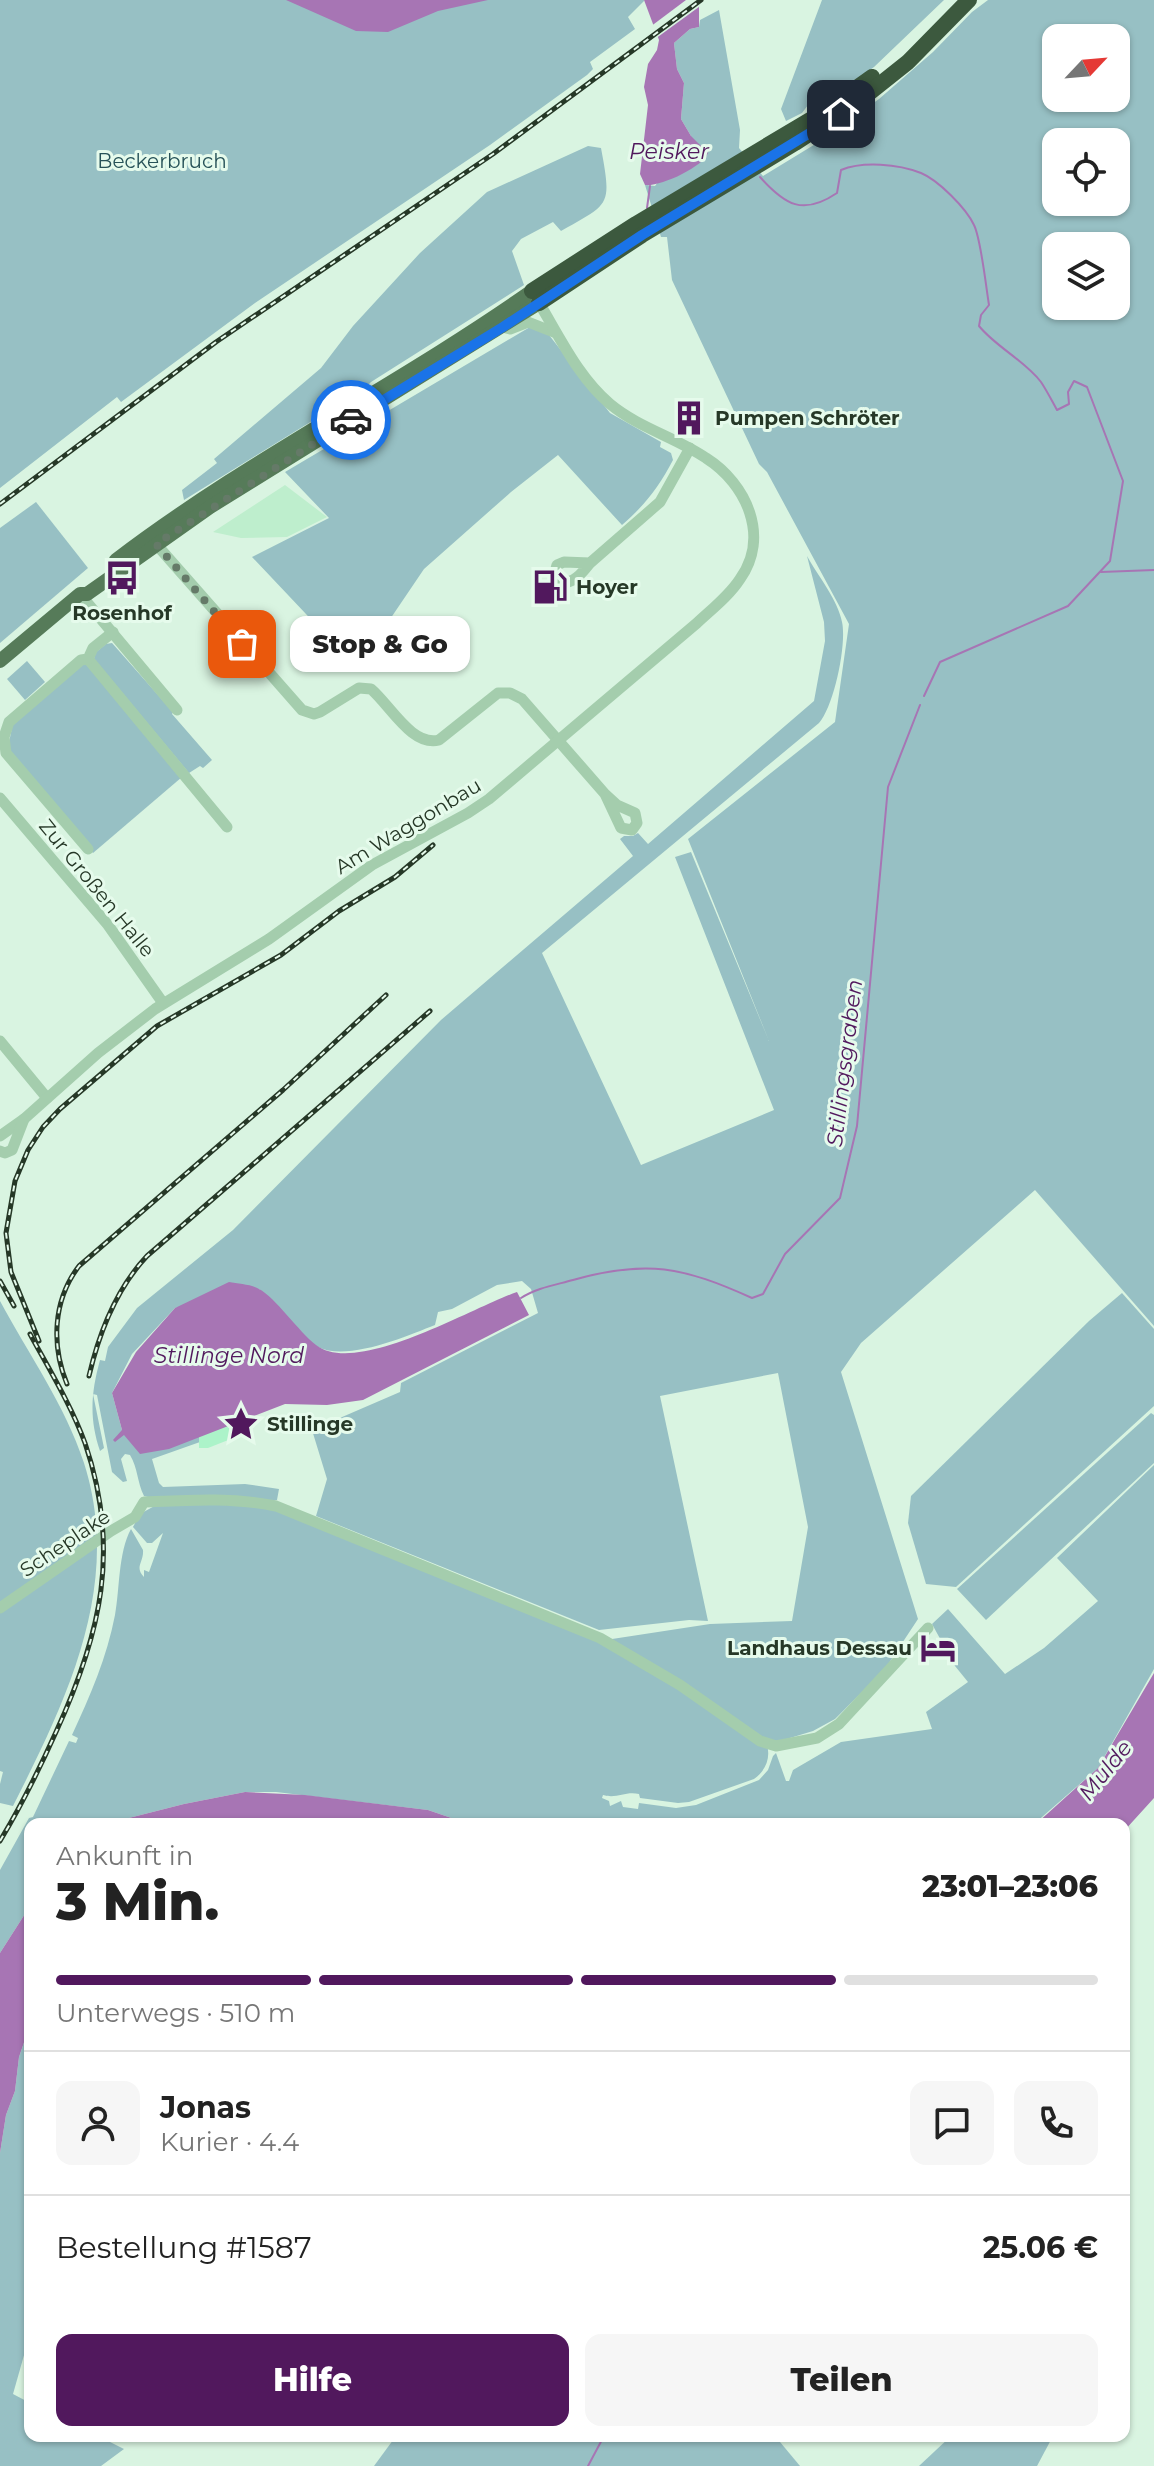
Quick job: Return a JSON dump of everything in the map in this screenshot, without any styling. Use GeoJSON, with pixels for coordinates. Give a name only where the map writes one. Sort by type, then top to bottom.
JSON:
{"type":"FeatureCollection","features":[{"type":"Feature","properties":{"kind":"highway"},"geometry":{"type":"LineString","coordinates":[[536,297],[752,161],[861,86],[911,44],[953,0]]}},
{"type":"Feature","properties":{"kind":"highway"},"geometry":{"type":"LineString","coordinates":[[752,161],[822,127],[876,88],[922,49],[969,0]]}},
{"type":"Feature","properties":{"kind":"main road"},"geometry":{"type":"LineString","coordinates":[[0,661],[80,594],[87,594],[241,488],[503,327],[536,297]]}},
{"type":"Feature","properties":{"kind":"main road"},"geometry":{"type":"LineString","coordinates":[[80,594],[81,588],[163,525],[448,347],[536,297]]}},
{"type":"Feature","properties":{"kind":"street","name":"Am Waggonbau"},"geometry":{"type":"LineString","coordinates":[[0,1136],[163,1003],[269,939],[372,865],[477,807],[725,598],[748,565],[754,536],[745,501],[734,482],[720,468],[690,448],[635,422],[602,396],[579,369],[536,297]]}},
{"type":"Feature","properties":{"kind":"street"},"geometry":{"type":"LineString","coordinates":[[503,327],[510,329],[528,322],[557,334]]}},
{"type":"Feature","properties":{"kind":"street"},"geometry":{"type":"LineString","coordinates":[[590,563],[660,502],[690,448]]}},
{"type":"Feature","properties":{"kind":"street"},"geometry":{"type":"LineString","coordinates":[[156,544],[302,710],[314,714],[359,688],[371,689],[419,740],[432,742],[439,740],[498,693],[510,693],[522,699],[605,794]]}},
{"type":"Feature","properties":{"kind":"street"},"geometry":{"type":"LineString","coordinates":[[80,594],[177,710]]}},
{"type":"Feature","properties":{"kind":"street"},"geometry":{"type":"LineString","coordinates":[[88,659],[93,648],[113,632]]}},
{"type":"Feature","properties":{"kind":"street"},"geometry":{"type":"LineString","coordinates":[[88,659],[227,827]]}},
{"type":"Feature","properties":{"kind":"street"},"geometry":{"type":"LineString","coordinates":[[88,659],[81,660],[13,717],[5,729],[3,744],[6,753],[88,849]]}},
{"type":"Feature","properties":{"kind":"street","name":"Zur Großen Halle"},"geometry":{"type":"LineString","coordinates":[[0,798],[108,925],[163,1003]]}},
{"type":"Feature","properties":{"kind":"street"},"geometry":{"type":"LineString","coordinates":[[0,1041],[47,1098]]}},
{"type":"Feature","properties":{"kind":"street","name":"Am Waggonbau"},"geometry":{"type":"LineString","coordinates":[[0,1151],[5,1153],[12,1150],[24,1119]]}},
{"type":"Feature","properties":{"kind":"street","name":"Scheplake"},"geometry":{"type":"LineString","coordinates":[[0,1608],[130,1521],[144,1502],[231,1499],[276,1506],[600,1638],[680,1685],[760,1741],[776,1746],[817,1738],[839,1724],[928,1628]]}},
{"type":"Feature","properties":{"kind":"green space","name":"Beckerbruch"},"geometry":{"type":"Polygon","coordinates":[[[0,0],[644,1],[628,17],[635,29],[590,62],[593,69],[587,75],[490,145],[255,303],[121,402],[117,397],[0,488],[0,0]]]}},
{"type":"Feature","properties":{"kind":"green space"},"geometry":{"type":"Polygon","coordinates":[[[822,0],[944,0],[874,67],[822,105],[814,97],[802,113],[786,121],[781,109],[822,0]]]}},
{"type":"Feature","properties":{"kind":"green space"},"geometry":{"type":"Polygon","coordinates":[[[988,0],[1154,0],[1154,1326],[1035,1190],[861,1343],[841,1372],[918,1619],[885,1669],[835,1719],[813,1731],[767,1745],[766,1764],[754,1779],[689,1802],[640,1798],[639,1794],[634,1793],[603,1795],[602,1798],[609,1801],[610,1806],[621,1801],[623,1807],[638,1809],[639,1803],[676,1808],[696,1805],[759,1780],[776,1753],[786,1781],[789,1781],[793,1770],[841,1742],[932,1729],[926,1712],[968,1682],[955,1666],[932,1624],[948,1609],[1005,1674],[1044,1648],[1098,1601],[1057,1558],[1154,1465],[1154,1669],[1098,1768],[1041,1818],[451,1818],[428,1810],[276,1792],[245,1792],[129,1818],[29,1818],[33,1817],[69,1741],[76,1743],[78,1738],[72,1735],[112,1631],[122,1560],[131,1529],[143,1550],[141,1573],[144,1577],[144,1570],[149,1572],[163,1533],[152,1543],[147,1543],[133,1527],[140,1514],[158,1504],[214,1501],[275,1508],[599,1641],[710,1624],[792,1621],[808,1527],[778,1373],[660,1396],[708,1621],[689,1620],[599,1630],[316,1516],[327,1479],[312,1430],[400,1392],[401,1383],[538,1313],[531,1289],[522,1281],[497,1285],[452,1309],[438,1312],[435,1325],[360,1350],[330,1351],[318,1347],[259,1289],[175,1308],[132,1354],[112,1393],[122,1430],[199,1434],[200,1442],[152,1459],[163,1487],[245,1484],[279,1489],[277,1500],[157,1499],[144,1496],[135,1465],[130,1455],[125,1454],[121,1459],[127,1481],[123,1482],[112,1472],[97,1395],[93,1394],[100,1360],[105,1361],[108,1347],[137,1308],[233,1230],[441,1020],[633,856],[620,839],[638,833],[648,844],[814,701],[825,641],[824,622],[807,556],[836,605],[843,632],[834,689],[819,723],[542,953],[641,1165],[774,1110],[675,857],[691,852],[769,1041],[688,839],[835,722],[849,624],[767,472],[759,464],[672,280],[667,237],[661,237],[645,185],[655,186],[691,136],[681,119],[684,83],[677,69],[674,43],[690,29],[699,27],[700,20],[719,10],[740,130],[739,148],[763,176],[822,140],[879,99],[988,0]]]}},
{"type":"Feature","properties":{"kind":"green space"},"geometry":{"type":"Polygon","coordinates":[[[588,146],[601,148],[606,182],[604,201],[589,215],[561,231],[553,222],[521,239],[512,251],[524,285],[184,500],[182,490],[217,463],[214,459],[321,368],[353,326],[420,253],[487,192],[588,146]]]}},
{"type":"Feature","properties":{"kind":"green space"},"geometry":{"type":"Polygon","coordinates":[[[530,327],[549,335],[610,413],[661,442],[660,447],[671,453],[673,460],[651,495],[622,525],[558,455],[424,569],[357,668],[252,557],[329,518],[285,472],[530,327]]]}},
{"type":"Feature","properties":{"kind":"green space"},"geometry":{"type":"Polygon","coordinates":[[[36,502],[88,568],[0,643],[0,528],[36,502]]]}},
{"type":"Feature","properties":{"kind":"green space"},"geometry":{"type":"Polygon","coordinates":[[[112,643],[212,760],[203,768],[200,766],[189,773],[94,659],[95,653],[112,643]]]}},
{"type":"Feature","properties":{"kind":"green space"},"geometry":{"type":"Polygon","coordinates":[[[27,661],[45,682],[25,700],[7,679],[27,661]]]}},
{"type":"Feature","properties":{"kind":"green space"},"geometry":{"type":"Polygon","coordinates":[[[85,663],[182,777],[93,853],[14,759],[8,747],[13,723],[85,663]]]}},
{"type":"Feature","properties":{"kind":"green space"},"geometry":{"type":"Polygon","coordinates":[[[1122,1293],[1154,1329],[1154,1406],[956,1587],[926,1584],[908,1523],[911,1496],[1089,1321],[1122,1293]]]}},
{"type":"Feature","properties":{"kind":"green space"},"geometry":{"type":"Polygon","coordinates":[[[0,1301],[57,1400],[76,1442],[94,1508],[97,1553],[93,1597],[69,1683],[13,1806],[0,1803],[3,1772],[0,1771],[0,1301]]]}},
{"type":"Feature","properties":{"kind":"green space"},"geometry":{"type":"Polygon","coordinates":[[[93,1395],[104,1448],[100,1451],[94,1428],[93,1395]]]}},
{"type":"Feature","properties":{"kind":"green space"},"geometry":{"type":"Polygon","coordinates":[[[1151,1413],[1154,1415],[1154,1463],[986,1620],[957,1589],[1151,1413]]]}},
{"type":"Feature","properties":{"kind":"green space"},"geometry":{"type":"Polygon","coordinates":[[[24,1827],[24,1915],[0,1953],[0,1870],[24,1827]]]}},
{"type":"Feature","properties":{"kind":"green space"},"geometry":{"type":"Polygon","coordinates":[[[24,2042],[24,2355],[13,2394],[24,2400],[24,2442],[110,2442],[124,2449],[101,2466],[0,2466],[0,2153],[6,2115],[15,2091],[24,2042]]]}},
{"type":"Feature","properties":{"kind":"green space"},"geometry":{"type":"Polygon","coordinates":[[[392,2442],[780,2442],[800,2466],[374,2466],[392,2442]]]}},
{"type":"Feature","properties":{"kind":"green space"},"geometry":{"type":"Polygon","coordinates":[[[945,2442],[1050,2442],[1037,2466],[919,2466],[945,2442]]]}},
{"type":"Feature","properties":{"kind":"sand","name":"Stillinge"},"geometry":{"type":"Polygon","coordinates":[[[255,1415],[246,1433],[208,1448],[199,1448],[199,1436],[255,1415]]]}},
{"type":"Feature","properties":{"kind":"shaded area"},"geometry":{"type":"Polygon","coordinates":[[[285,485],[327,517],[287,537],[241,538],[213,532],[285,485]]]}},
{"type":"Feature","properties":{"kind":"water"},"geometry":{"type":"Polygon","coordinates":[[[286,0],[488,0],[438,11],[388,32],[356,31],[286,0]]]}},
{"type":"Feature","properties":{"kind":"water","name":"Peisker"},"geometry":{"type":"Polygon","coordinates":[[[644,0],[699,0],[699,27],[690,29],[674,43],[677,69],[684,83],[681,119],[691,136],[708,153],[698,164],[680,175],[652,185],[645,185],[640,174],[648,105],[644,87],[648,64],[659,40],[644,0]]]}},
{"type":"Feature","properties":{"kind":"water","name":"Stillinge Nord"},"geometry":{"type":"Polygon","coordinates":[[[229,1282],[252,1286],[265,1293],[316,1345],[335,1353],[386,1346],[517,1292],[529,1315],[363,1400],[327,1405],[285,1404],[169,1449],[140,1454],[124,1435],[115,1442],[113,1440],[122,1430],[112,1393],[136,1352],[175,1308],[229,1282]]]}},
{"type":"Feature","properties":{"kind":"water","name":"Mulde"},"geometry":{"type":"Polygon","coordinates":[[[1154,1673],[1154,1798],[1130,1824],[1130,1818],[1043,1818],[1098,1768],[1154,1673]]]}},
{"type":"Feature","properties":{"kind":"water"},"geometry":{"type":"Polygon","coordinates":[[[245,1792],[305,1795],[428,1810],[451,1818],[129,1818],[245,1792]]]}},
{"type":"Feature","properties":{"kind":"water"},"geometry":{"type":"Polygon","coordinates":[[[24,1915],[24,2042],[0,2153],[0,1953],[24,1915]]]}},
{"type":"Feature","properties":{"kind":"pier"},"geometry":{"type":"Polygon","coordinates":[[[686,0],[703,0],[703,4],[655,39],[650,27],[686,0]]]}},
{"type":"Feature","properties":{"kind":"waterway","name":"Peisker"},"geometry":{"type":"LineString","coordinates":[[760,177],[778,195],[804,205],[814,204],[837,193],[841,170],[860,165],[912,170],[943,188],[965,211],[977,232],[989,305],[981,315],[979,326],[1034,374],[1057,410],[1069,404],[1068,392],[1074,381],[1087,387],[1123,481],[1110,561],[1068,606],[940,662],[924,696]]}},
{"type":"Feature","properties":{"kind":"waterway"},"geometry":{"type":"LineString","coordinates":[[647,208],[650,186]]}},
{"type":"Feature","properties":{"kind":"waterway","name":"Peisker"},"geometry":{"type":"LineString","coordinates":[[1101,572],[1154,570]]}},
{"type":"Feature","properties":{"kind":"waterway","name":"Stillingsgraben"},"geometry":{"type":"LineString","coordinates":[[521,1298],[546,1287],[599,1273],[644,1268],[685,1273],[752,1298],[763,1294],[785,1254],[840,1198],[857,1126],[888,787],[920,705]]}},
{"type":"Feature","properties":{"kind":"waterway"},"geometry":{"type":"LineString","coordinates":[[588,2466],[601,2442]]}},
{"type":"Feature","properties":{"kind":"railway"},"geometry":{"type":"LineString","coordinates":[[0,504],[216,342],[493,154],[701,0]]}},
{"type":"Feature","properties":{"kind":"railway"},"geometry":{"type":"LineString","coordinates":[[39,1341],[11,1272],[6,1233],[15,1181],[28,1150],[43,1127],[157,1026],[281,955],[339,911],[395,877],[433,845]]}},
{"type":"Feature","properties":{"kind":"railway"},"geometry":{"type":"LineString","coordinates":[[67,1384],[58,1354],[57,1323],[64,1293],[79,1266],[283,1090],[386,995]]}},
{"type":"Feature","properties":{"kind":"railway"},"geometry":{"type":"LineString","coordinates":[[89,1376],[110,1312],[147,1256],[430,1011]]}},
{"type":"Feature","properties":{"kind":"railway"},"geometry":{"type":"LineString","coordinates":[[0,1281],[14,1306]]}},
{"type":"Feature","properties":{"kind":"railway"},"geometry":{"type":"LineString","coordinates":[[0,1841],[43,1760],[72,1696],[94,1625],[104,1555],[96,1482],[85,1443],[30,1334]]}},
{"type":"Feature","properties":{"kind":"way so far"},"geometry":{"type":"LineString","coordinates":[[242,644],[156,544],[351,420]]}},
{"type":"Feature","properties":{"kind":"place","name":"Pumpen Schröter"},"geometry":{"type":"Point","coordinates":[689,418]}},
{"type":"Feature","properties":{"kind":"place","name":"Rosenhof"},"geometry":{"type":"Point","coordinates":[122,578]}},
{"type":"Feature","properties":{"kind":"place","name":"Hoyer"},"geometry":{"type":"Point","coordinates":[550,587]}},
{"type":"Feature","properties":{"kind":"place","name":"Stop & Go"},"geometry":{"type":"Point","coordinates":[242,644]}},
{"type":"Feature","properties":{"kind":"place","name":"Stillinge"},"geometry":{"type":"Point","coordinates":[241,1424]}},
{"type":"Feature","properties":{"kind":"place","name":"Landhaus Dessau"},"geometry":{"type":"Point","coordinates":[938,1648]}},
{"type":"Feature","properties":{"kind":"route"},"geometry":{"type":"LineString","coordinates":[[351,420],[503,327],[642,235],[841,114]]}}]}
